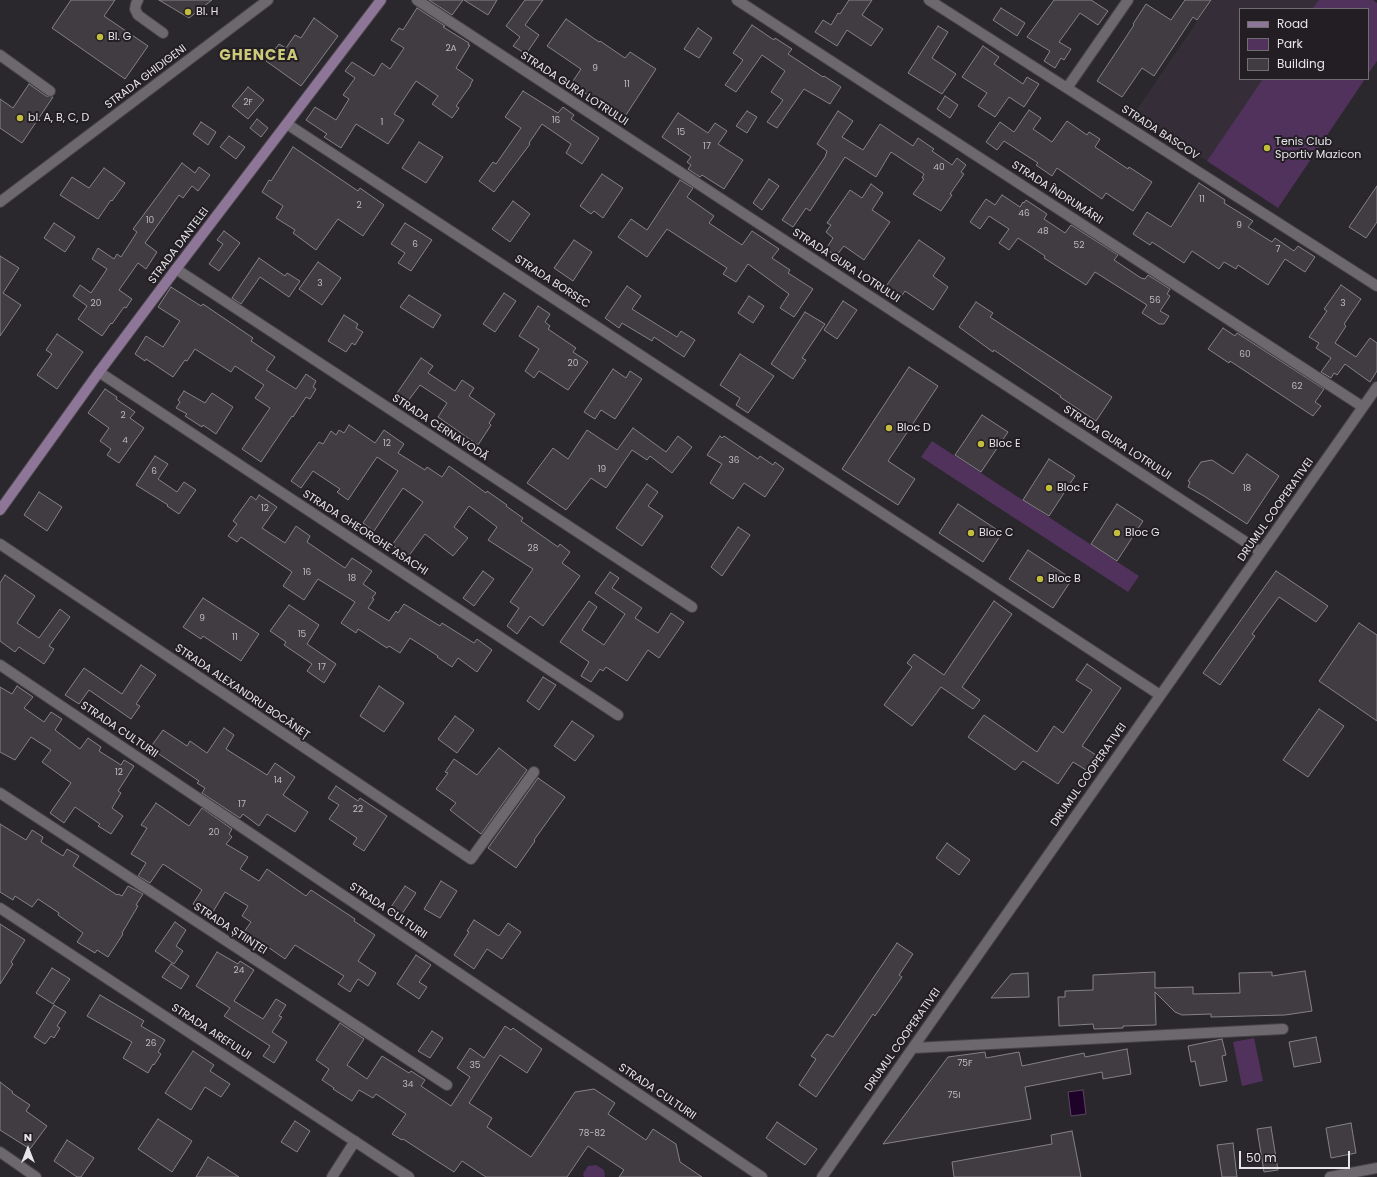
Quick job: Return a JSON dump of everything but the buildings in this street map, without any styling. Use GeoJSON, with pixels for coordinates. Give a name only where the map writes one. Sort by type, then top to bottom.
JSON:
{"type":"FeatureCollection","features":[{"type":"Feature","properties":{"kind":"street"},"geometry":{"type":"LineString","coordinates":[[138,0],[135,9],[138,15],[163,33]]}},
{"type":"Feature","properties":{"kind":"street","name":"STRADA GHIDIGENI"},"geometry":{"type":"LineString","coordinates":[[0,202],[268,0]]}},
{"type":"Feature","properties":{"kind":"street","name":"STRADA DANTELEI"},"geometry":{"type":"LineString","coordinates":[[0,510],[99,372],[381,0]]}},
{"type":"Feature","properties":{"kind":"street","name":"STRADA GURA LOTRULUI"},"geometry":{"type":"LineString","coordinates":[[417,0],[1261,552]]}},
{"type":"Feature","properties":{"kind":"street","name":"STRADA ÎNDRUMĂRII"},"geometry":{"type":"LineString","coordinates":[[737,0],[1363,407]]}},
{"type":"Feature","properties":{"kind":"street","name":"STRADA BASCOV"},"geometry":{"type":"LineString","coordinates":[[929,0],[1377,286]]}},
{"type":"Feature","properties":{"kind":"street"},"geometry":{"type":"LineString","coordinates":[[1068,88],[1128,0]]}},
{"type":"Feature","properties":{"kind":"street"},"geometry":{"type":"LineString","coordinates":[[0,55],[50,91]]}},
{"type":"Feature","properties":{"kind":"street","name":"STRADA BORSEC"},"geometry":{"type":"LineString","coordinates":[[287,124],[1160,695]]}},
{"type":"Feature","properties":{"kind":"street","name":"STRADA CERNAVODĂ"},"geometry":{"type":"LineString","coordinates":[[176,269],[692,607]]}},
{"type":"Feature","properties":{"kind":"street","name":"STRADA GHEORGHE ASACHI"},"geometry":{"type":"LineString","coordinates":[[99,372],[618,715]]}},
{"type":"Feature","properties":{"kind":"street","name":"DRUMUL COOPERATIVEI"},"geometry":{"type":"LineString","coordinates":[[822,1177],[1377,387]]}},
{"type":"Feature","properties":{"kind":"street","name":"STRADA ALEXANDRU BOCĂNEȚ"},"geometry":{"type":"LineString","coordinates":[[0,544],[471,859],[534,772]]}},
{"type":"Feature","properties":{"kind":"street","name":"STRADA CULTURII"},"geometry":{"type":"LineString","coordinates":[[0,665],[762,1177]]}},
{"type":"Feature","properties":{"kind":"street","name":"STRADA ȘTIINȚEI"},"geometry":{"type":"LineString","coordinates":[[0,793],[447,1085]]}},
{"type":"Feature","properties":{"kind":"street","name":"STRADA AREFULUI"},"geometry":{"type":"LineString","coordinates":[[0,908],[409,1177]]}},
{"type":"Feature","properties":{"kind":"street"},"geometry":{"type":"LineString","coordinates":[[912,1048],[1283,1029]]}},
{"type":"Feature","properties":{"kind":"street"},"geometry":{"type":"LineString","coordinates":[[332,1177],[355,1141]]}},
{"type":"Feature","properties":{"kind":"street"},"geometry":{"type":"LineString","coordinates":[[0,1152],[36,1177]]}},
{"type":"Feature","properties":{"kind":"street"},"geometry":{"type":"LineString","coordinates":[[1330,1177],[1377,1168]]}},
{"type":"Feature","properties":{"kind":"shaded area"},"geometry":{"type":"Polygon","coordinates":[[[1212,0],[1319,0],[1313,8],[1239,8],[1239,80],[1263,80],[1207,161],[1134,114],[1212,0]]]}},
{"type":"Feature","properties":{"kind":"shaded area"},"geometry":{"type":"Polygon","coordinates":[[[1083,1090],[1086,1114],[1071,1116],[1068,1092],[1083,1090]]]}},
{"type":"Feature","properties":{"kind":"green space"},"geometry":{"type":"Polygon","coordinates":[[[1319,0],[1373,0],[1377,3],[1377,61],[1369,73],[1369,8],[1313,8],[1319,0]]]}},
{"type":"Feature","properties":{"kind":"green space","name":"Tenis Club Sportiv Mazicon"},"geometry":{"type":"Polygon","coordinates":[[[1262,80],[1364,80],[1278,208],[1207,161],[1262,80]]]}},
{"type":"Feature","properties":{"kind":"green space"},"geometry":{"type":"Polygon","coordinates":[[[932,441],[1139,576],[1128,592],[921,457],[932,441]]]}},
{"type":"Feature","properties":{"kind":"green space"},"geometry":{"type":"Polygon","coordinates":[[[1254,1038],[1263,1081],[1242,1086],[1233,1042],[1254,1038]]]}},
{"type":"Feature","properties":{"kind":"green space"},"geometry":{"type":"Polygon","coordinates":[[[596,1165],[604,1170],[605,1177],[584,1177],[583,1174],[588,1166],[596,1165]]]}},
{"type":"Feature","properties":{"kind":"place","name":"Bl. H"},"geometry":{"type":"Point","coordinates":[188,12]}},
{"type":"Feature","properties":{"kind":"place","name":"Bl. G"},"geometry":{"type":"Point","coordinates":[100,37]}},
{"type":"Feature","properties":{"kind":"place","name":"bl. A, B, C, D"},"geometry":{"type":"Point","coordinates":[20,118]}},
{"type":"Feature","properties":{"kind":"place","name":"Tenis Club Sportiv Mazicon"},"geometry":{"type":"Point","coordinates":[1267,148]}},
{"type":"Feature","properties":{"kind":"place","name":"Bloc D"},"geometry":{"type":"Point","coordinates":[889,428]}},
{"type":"Feature","properties":{"kind":"place","name":"Bloc E"},"geometry":{"type":"Point","coordinates":[981,444]}},
{"type":"Feature","properties":{"kind":"place","name":"Bloc F"},"geometry":{"type":"Point","coordinates":[1049,488]}},
{"type":"Feature","properties":{"kind":"place","name":"Bloc C"},"geometry":{"type":"Point","coordinates":[971,533]}},
{"type":"Feature","properties":{"kind":"place","name":"Bloc G"},"geometry":{"type":"Point","coordinates":[1117,533]}},
{"type":"Feature","properties":{"kind":"place","name":"Bloc B"},"geometry":{"type":"Point","coordinates":[1040,579]}},
{"type":"Feature","properties":{"kind":"district","name":"GHENCEA"},"geometry":{"type":"Point","coordinates":[259,56]}}]}
